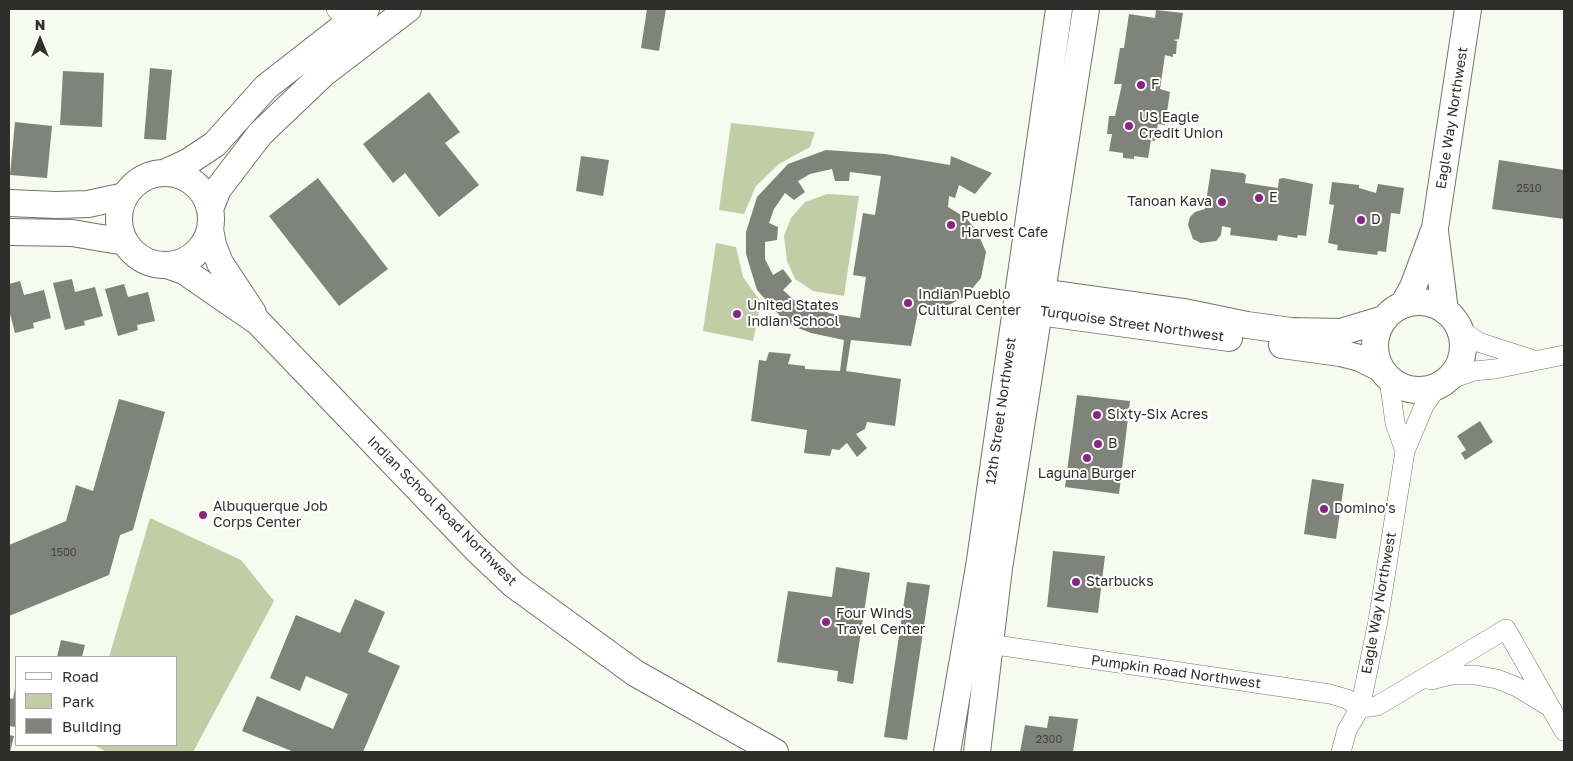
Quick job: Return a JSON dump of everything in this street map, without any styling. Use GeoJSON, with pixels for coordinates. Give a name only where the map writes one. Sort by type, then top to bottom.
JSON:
{"type":"FeatureCollection","features":[{"type":"Feature","properties":{"kind":"main road"},"geometry":{"type":"LineString","coordinates":[[210,219],[204,194],[194,183],[180,175],[164,173],[151,175],[138,181],[125,196],[119,219],[125,242],[133,252],[143,259],[167,265],[182,262],[194,254],[204,243],[218,189],[265,128],[323,74],[408,9]]}},
{"type":"Feature","properties":{"kind":"main road","name":"12th Street Northwest"},"geometry":{"type":"LineString","coordinates":[[976,752],[1032,302],[1059,9]]}},
{"type":"Feature","properties":{"kind":"main road","name":"12th Street Northwest"},"geometry":{"type":"LineString","coordinates":[[946,752],[979,567],[1032,302],[1086,9]]}},
{"type":"Feature","properties":{"kind":"main road","name":"Eagle Way Northwest"},"geometry":{"type":"LineString","coordinates":[[1393,312],[1413,287],[1435,228],[1468,9]]}},
{"type":"Feature","properties":{"kind":"main road"},"geometry":{"type":"LineString","coordinates":[[164,173],[188,162],[215,144],[266,87],[349,13]]}},
{"type":"Feature","properties":{"kind":"main road"},"geometry":{"type":"LineString","coordinates":[[9,203],[88,204],[125,196]]}},
{"type":"Feature","properties":{"kind":"main road","name":"Indian School Road Northwest"},"geometry":{"type":"LineString","coordinates":[[210,219],[213,245],[220,263],[242,294],[258,322]]}},
{"type":"Feature","properties":{"kind":"main road","name":"Eagle Way Northwest"},"geometry":{"type":"LineString","coordinates":[[1435,228],[1453,320]]}},
{"type":"Feature","properties":{"kind":"main road"},"geometry":{"type":"LineString","coordinates":[[9,232],[72,233],[125,242]]}},
{"type":"Feature","properties":{"kind":"main road","name":"Indian School Road Northwest"},"geometry":{"type":"LineString","coordinates":[[167,265],[184,271],[258,322],[477,550],[514,585],[635,673],[775,752]]}},
{"type":"Feature","properties":{"kind":"main road","name":"Turquoise Street Northwest"},"geometry":{"type":"LineString","coordinates":[[1032,302],[1184,312],[1247,326],[1291,332],[1341,332],[1393,312]]}},
{"type":"Feature","properties":{"kind":"main road","name":"Turquoise Street Northwest"},"geometry":{"type":"LineString","coordinates":[[1032,302],[1340,353],[1360,358],[1385,374]]}},
{"type":"Feature","properties":{"kind":"main road"},"geometry":{"type":"LineString","coordinates":[[1418,302],[1432,304],[1453,320],[1463,343],[1462,356],[1457,370],[1442,383],[1412,390],[1385,374],[1376,356],[1375,343],[1378,330],[1393,312],[1418,302]]}},
{"type":"Feature","properties":{"kind":"street"},"geometry":{"type":"LineString","coordinates":[[1453,320],[1478,342],[1537,361]]}},
{"type":"Feature","properties":{"kind":"street"},"geometry":{"type":"LineString","coordinates":[[1442,383],[1474,371],[1564,355]]}},
{"type":"Feature","properties":{"kind":"street","name":"Eagle Way Northwest"},"geometry":{"type":"LineString","coordinates":[[1385,374],[1396,423],[1405,451]]}},
{"type":"Feature","properties":{"kind":"street","name":"Eagle Way Northwest"},"geometry":{"type":"LineString","coordinates":[[1341,752],[1347,730],[1360,708],[1378,621],[1405,451],[1424,406],[1442,383]]}},
{"type":"Feature","properties":{"kind":"street"},"geometry":{"type":"LineString","coordinates":[[1360,708],[1377,706],[1506,629],[1564,731]]}},
{"type":"Feature","properties":{"kind":"street","name":"Pumpkin Road Northwest"},"geometry":{"type":"LineString","coordinates":[[989,644],[1330,694],[1347,699],[1360,708]]}},
{"type":"Feature","properties":{"kind":"street"},"geometry":{"type":"LineString","coordinates":[[1415,684],[1451,675],[1475,675],[1497,679],[1517,687],[1551,708]]}},
{"type":"Feature","properties":{"kind":"green space"},"geometry":{"type":"Polygon","coordinates":[[[731,123],[815,132],[810,147],[779,164],[756,186],[744,214],[719,210],[731,123]]]}},
{"type":"Feature","properties":{"kind":"green space"},"geometry":{"type":"Polygon","coordinates":[[[827,194],[859,196],[844,296],[813,291],[795,279],[787,261],[784,236],[791,218],[805,202],[827,194]]]}},
{"type":"Feature","properties":{"kind":"green space"},"geometry":{"type":"Polygon","coordinates":[[[716,243],[736,247],[743,277],[761,302],[753,341],[703,331],[716,243]]]}},
{"type":"Feature","properties":{"kind":"green space"},"geometry":{"type":"Polygon","coordinates":[[[150,518],[241,560],[274,601],[193,752],[107,752],[96,746],[178,746],[178,656],[109,656],[150,518]]]}},
{"type":"Feature","properties":{"kind":"building"},"geometry":{"type":"Polygon","coordinates":[[[647,9],[666,9],[659,51],[641,48],[647,9]]]}},
{"type":"Feature","properties":{"kind":"building","name":"F"},"geometry":{"type":"Polygon","coordinates":[[[1156,10],[1183,13],[1179,39],[1173,40],[1177,41],[1176,54],[1173,54],[1173,57],[1165,55],[1160,89],[1170,92],[1165,125],[1158,124],[1155,141],[1151,140],[1148,158],[1134,156],[1134,159],[1123,158],[1123,153],[1109,151],[1112,134],[1107,134],[1109,116],[1115,116],[1122,84],[1114,84],[1120,48],[1124,48],[1129,14],[1155,18],[1156,10]]]}},
{"type":"Feature","properties":{"kind":"building"},"geometry":{"type":"Polygon","coordinates":[[[150,68],[172,70],[166,140],[144,139],[150,68]]]}},
{"type":"Feature","properties":{"kind":"building"},"geometry":{"type":"Polygon","coordinates":[[[63,71],[104,73],[102,127],[60,125],[63,71]]]}},
{"type":"Feature","properties":{"kind":"building"},"geometry":{"type":"Polygon","coordinates":[[[429,92],[460,132],[445,143],[479,185],[439,217],[405,173],[393,183],[363,144],[429,92]]]}},
{"type":"Feature","properties":{"kind":"building"},"geometry":{"type":"Polygon","coordinates":[[[15,122],[52,126],[47,178],[10,175],[15,122]]]}},
{"type":"Feature","properties":{"kind":"building","name":"Indian Pueblo Cultural Center"},"geometry":{"type":"Polygon","coordinates":[[[826,150],[885,154],[950,165],[951,156],[992,173],[975,194],[959,185],[955,198],[949,196],[948,207],[966,218],[977,231],[986,252],[981,278],[967,295],[951,304],[933,309],[919,307],[911,346],[851,340],[846,371],[901,379],[895,426],[867,422],[865,429],[856,434],[867,448],[857,457],[847,443],[839,450],[832,449],[830,456],[804,453],[807,430],[751,421],[759,360],[766,361],[769,352],[791,354],[788,364],[805,366],[805,369],[840,371],[844,340],[811,333],[793,326],[781,317],[757,290],[746,254],[746,232],[757,197],[788,164],[826,150]],[[832,169],[810,174],[798,181],[805,192],[794,200],[785,193],[774,209],[769,223],[778,227],[777,240],[765,242],[765,259],[773,275],[783,269],[792,281],[783,290],[796,302],[813,310],[816,302],[831,306],[828,313],[860,318],[866,277],[853,275],[863,213],[875,215],[881,176],[850,172],[849,181],[835,181],[832,169]]]}},
{"type":"Feature","properties":{"kind":"building"},"geometry":{"type":"Polygon","coordinates":[[[581,156],[609,160],[603,196],[576,191],[581,156]]]}},
{"type":"Feature","properties":{"kind":"building"},"geometry":{"type":"Polygon","coordinates":[[[1499,160],[1564,170],[1564,219],[1492,209],[1499,160]]]}},
{"type":"Feature","properties":{"kind":"building","name":"E"},"geometry":{"type":"Polygon","coordinates":[[[1211,169],[1243,173],[1246,175],[1245,183],[1278,188],[1279,179],[1283,178],[1313,184],[1306,236],[1298,235],[1297,238],[1278,235],[1277,241],[1230,235],[1231,228],[1222,226],[1221,235],[1216,241],[1201,243],[1193,239],[1188,225],[1190,217],[1195,212],[1205,209],[1211,169]]]}},
{"type":"Feature","properties":{"kind":"building"},"geometry":{"type":"Polygon","coordinates":[[[318,178],[388,269],[339,306],[269,216],[318,178]]]}},
{"type":"Feature","properties":{"kind":"building","name":"D"},"geometry":{"type":"Polygon","coordinates":[[[1332,182],[1359,185],[1359,188],[1376,193],[1378,184],[1404,188],[1400,214],[1391,213],[1386,252],[1378,251],[1377,255],[1337,250],[1338,245],[1328,243],[1334,205],[1329,204],[1332,182]]]}},
{"type":"Feature","properties":{"kind":"building"},"geometry":{"type":"Polygon","coordinates":[[[72,279],[75,292],[95,287],[103,316],[84,321],[85,325],[65,330],[53,283],[72,279]]]}},
{"type":"Feature","properties":{"kind":"building"},"geometry":{"type":"Polygon","coordinates":[[[20,281],[24,295],[44,290],[51,318],[33,323],[34,328],[15,333],[9,310],[9,284],[20,281]]]}},
{"type":"Feature","properties":{"kind":"building"},"geometry":{"type":"Polygon","coordinates":[[[124,284],[128,297],[148,292],[155,321],[137,325],[138,330],[118,336],[105,289],[124,284]]]}},
{"type":"Feature","properties":{"kind":"building","name":"B"},"geometry":{"type":"Polygon","coordinates":[[[1077,395],[1130,401],[1119,494],[1065,487],[1077,395]]]}},
{"type":"Feature","properties":{"kind":"building"},"geometry":{"type":"Polygon","coordinates":[[[119,399],[165,412],[133,530],[120,535],[109,575],[9,616],[9,545],[66,521],[76,485],[93,491],[119,399]]]}},
{"type":"Feature","properties":{"kind":"building"},"geometry":{"type":"Polygon","coordinates":[[[1480,421],[1493,442],[1465,460],[1461,453],[1466,450],[1457,436],[1480,421]]]}},
{"type":"Feature","properties":{"kind":"building","name":"Domino's"},"geometry":{"type":"Polygon","coordinates":[[[1312,479],[1344,484],[1336,539],[1304,534],[1312,479]]]}},
{"type":"Feature","properties":{"kind":"building","name":"Starbucks"},"geometry":{"type":"Polygon","coordinates":[[[1053,551],[1105,556],[1098,613],[1047,607],[1053,551]]]}},
{"type":"Feature","properties":{"kind":"building"},"geometry":{"type":"Polygon","coordinates":[[[836,567],[870,573],[853,684],[837,681],[838,671],[777,662],[788,591],[832,597],[836,567]]]}},
{"type":"Feature","properties":{"kind":"building"},"geometry":{"type":"Polygon","coordinates":[[[907,582],[930,585],[907,740],[884,737],[907,582]]]}},
{"type":"Feature","properties":{"kind":"building"},"geometry":{"type":"Polygon","coordinates":[[[355,599],[385,612],[368,652],[400,666],[363,752],[294,752],[242,731],[257,696],[333,729],[348,694],[306,676],[300,691],[270,678],[296,615],[340,633],[355,599]]]}},
{"type":"Feature","properties":{"kind":"building"},"geometry":{"type":"Polygon","coordinates":[[[61,640],[85,645],[82,656],[57,656],[61,640]]]}},
{"type":"Feature","properties":{"kind":"building"},"geometry":{"type":"Polygon","coordinates":[[[15,688],[15,727],[9,726],[9,698],[13,699],[15,688]]]}},
{"type":"Feature","properties":{"kind":"building"},"geometry":{"type":"Polygon","coordinates":[[[1049,716],[1078,719],[1073,752],[1020,752],[1025,725],[1047,728],[1049,716]]]}},
{"type":"Feature","properties":{"kind":"building"},"geometry":{"type":"Polygon","coordinates":[[[9,735],[14,736],[10,752],[9,752],[9,735]]]}},
{"type":"Feature","properties":{"kind":"place","name":"F"},"geometry":{"type":"Point","coordinates":[1141,85]}},
{"type":"Feature","properties":{"kind":"place","name":"US Eagle Credit Union"},"geometry":{"type":"Point","coordinates":[1129,126]}},
{"type":"Feature","properties":{"kind":"place","name":"E"},"geometry":{"type":"Point","coordinates":[1259,198]}},
{"type":"Feature","properties":{"kind":"place","name":"Tanoan Kava"},"geometry":{"type":"Point","coordinates":[1222,202]}},
{"type":"Feature","properties":{"kind":"place","name":"D"},"geometry":{"type":"Point","coordinates":[1361,220]}},
{"type":"Feature","properties":{"kind":"place","name":"Pueblo Harvest Cafe"},"geometry":{"type":"Point","coordinates":[951,225]}},
{"type":"Feature","properties":{"kind":"place","name":"Indian Pueblo Cultural Center"},"geometry":{"type":"Point","coordinates":[908,303]}},
{"type":"Feature","properties":{"kind":"place","name":"United States Indian School"},"geometry":{"type":"Point","coordinates":[737,314]}},
{"type":"Feature","properties":{"kind":"place","name":"Sixty-Six Acres"},"geometry":{"type":"Point","coordinates":[1097,415]}},
{"type":"Feature","properties":{"kind":"place","name":"B"},"geometry":{"type":"Point","coordinates":[1098,444]}},
{"type":"Feature","properties":{"kind":"place","name":"Laguna Burger"},"geometry":{"type":"Point","coordinates":[1087,458]}},
{"type":"Feature","properties":{"kind":"place","name":"Domino's"},"geometry":{"type":"Point","coordinates":[1324,509]}},
{"type":"Feature","properties":{"kind":"place","name":"Albuquerque Job Corps Center"},"geometry":{"type":"Point","coordinates":[203,515]}},
{"type":"Feature","properties":{"kind":"place","name":"Starbucks"},"geometry":{"type":"Point","coordinates":[1076,582]}},
{"type":"Feature","properties":{"kind":"place","name":"Four Winds Travel Center"},"geometry":{"type":"Point","coordinates":[826,622]}}]}
